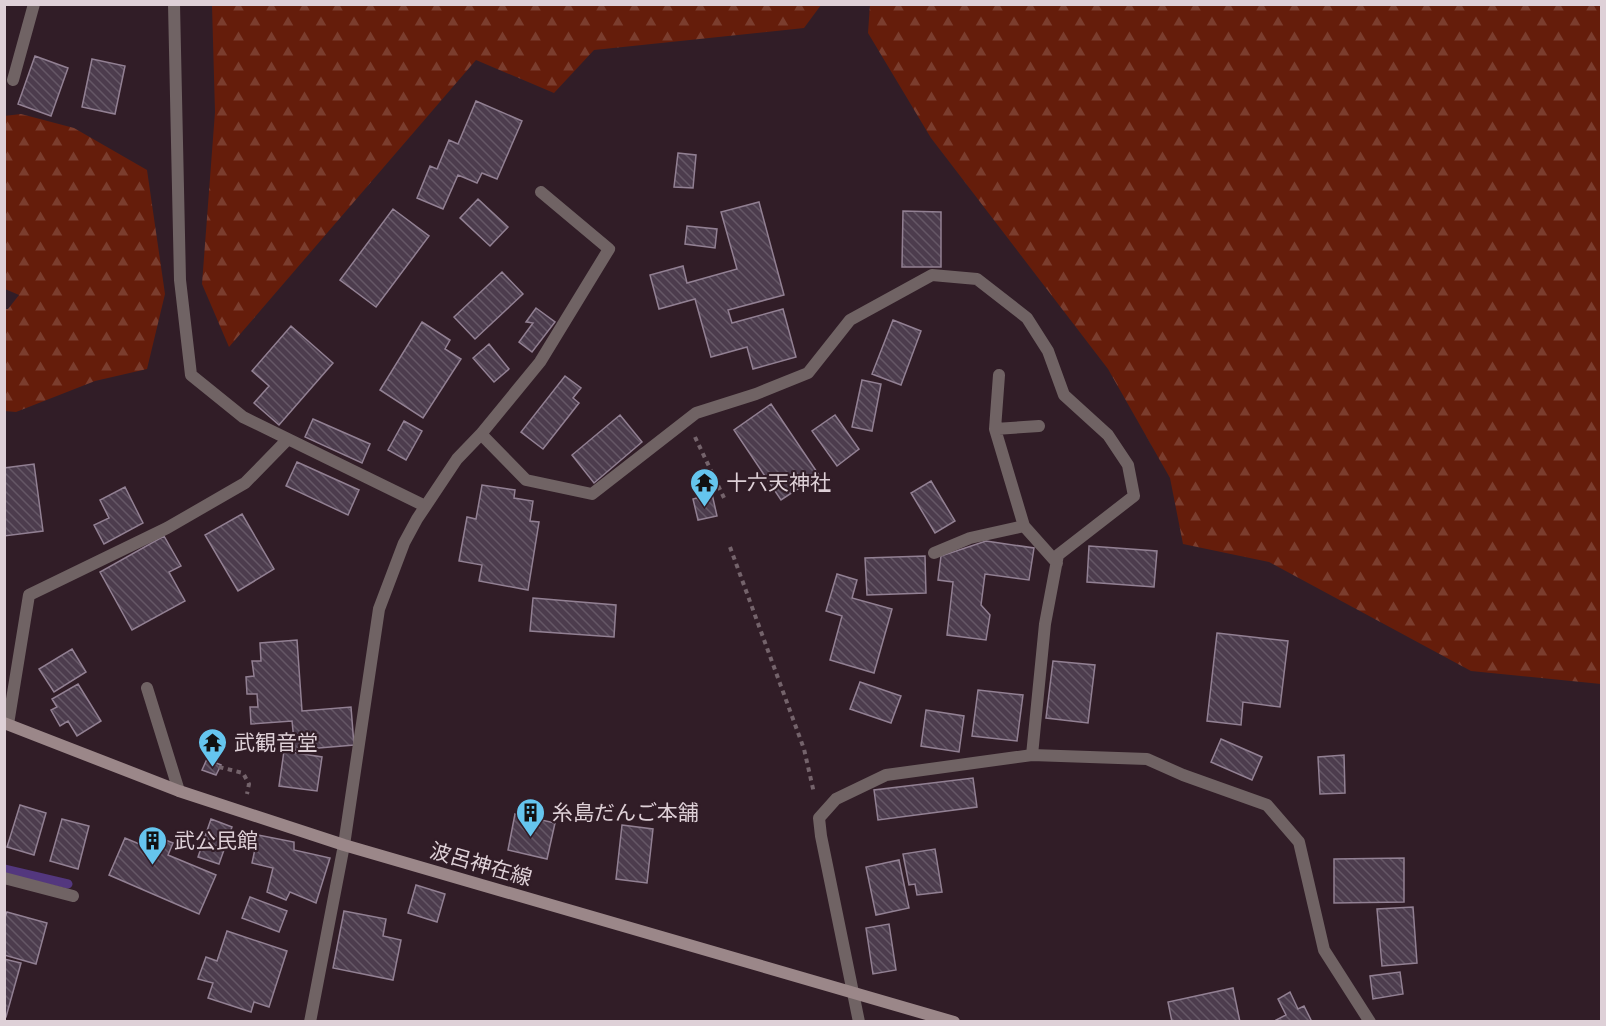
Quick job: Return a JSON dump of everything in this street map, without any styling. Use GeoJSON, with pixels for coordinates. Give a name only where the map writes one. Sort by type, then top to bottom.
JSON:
{"type":"FeatureCollection","features":[{"type":"Feature","properties":{"kind":"main road","name":"波呂神在線"},"geometry":{"type":"LineString","coordinates":[[6,724],[179,791],[344,845],[954,1022]]}},
{"type":"Feature","properties":{"kind":"street"},"geometry":{"type":"LineString","coordinates":[[13,80],[34,4]]}},
{"type":"Feature","properties":{"kind":"street"},"geometry":{"type":"LineString","coordinates":[[174,4],[180,280],[191,375],[243,417],[425,506]]}},
{"type":"Feature","properties":{"kind":"street"},"geometry":{"type":"LineString","coordinates":[[310,1022],[344,845],[379,609],[404,543],[425,506],[457,459],[481,434],[540,362],[609,249],[541,192]]}},
{"type":"Feature","properties":{"kind":"street"},"geometry":{"type":"LineString","coordinates":[[481,434],[526,480],[592,494],[696,413],[756,394],[808,373],[850,320],[932,275],[977,279],[1027,318],[1048,351],[1064,395],[1108,435],[1128,465],[1134,496],[1058,555],[1045,624],[1032,755]]}},
{"type":"Feature","properties":{"kind":"street"},"geometry":{"type":"LineString","coordinates":[[999,375],[995,429],[1023,526],[1057,563]]}},
{"type":"Feature","properties":{"kind":"street"},"geometry":{"type":"LineString","coordinates":[[995,429],[1039,426]]}},
{"type":"Feature","properties":{"kind":"street"},"geometry":{"type":"LineString","coordinates":[[6,724],[29,595],[167,528],[245,483],[288,439]]}},
{"type":"Feature","properties":{"kind":"street"},"geometry":{"type":"LineString","coordinates":[[934,554],[970,538],[1023,526]]}},
{"type":"Feature","properties":{"kind":"street"},"geometry":{"type":"LineString","coordinates":[[147,688],[179,791]]}},
{"type":"Feature","properties":{"kind":"street"},"geometry":{"type":"LineString","coordinates":[[859,1022],[820,836],[819,818],[836,799],[886,774],[1032,755],[1147,759],[1183,776],[1267,805],[1299,842],[1324,950],[1370,1022]]}},
{"type":"Feature","properties":{"kind":"street"},"geometry":{"type":"LineString","coordinates":[[4,878],[73,896]]}},
{"type":"Feature","properties":{"kind":"path"},"geometry":{"type":"LineString","coordinates":[[687,420],[725,500]]}},
{"type":"Feature","properties":{"kind":"path"},"geometry":{"type":"LineString","coordinates":[[730,547],[804,749],[819,818]]}},
{"type":"Feature","properties":{"kind":"path"},"geometry":{"type":"LineString","coordinates":[[219,767],[243,773],[249,783],[244,812]]}},
{"type":"Feature","properties":{"kind":"green space"},"geometry":{"type":"Polygon","coordinates":[[[212,4],[821,5],[804,28],[594,50],[554,93],[476,60],[229,347],[202,284],[215,112],[212,4]]]}},
{"type":"Feature","properties":{"kind":"green space"},"geometry":{"type":"Polygon","coordinates":[[[870,4],[1601,5],[1601,684],[1471,671],[1269,562],[1183,544],[1170,478],[1108,369],[931,138],[868,33],[870,4]]]}},
{"type":"Feature","properties":{"kind":"green space"},"geometry":{"type":"Polygon","coordinates":[[[21,114],[74,128],[147,170],[165,294],[147,369],[95,381],[16,412],[4,411],[5,309],[8,309],[19,295],[5,289],[4,116],[21,114]]]}},
{"type":"Feature","properties":{"kind":"building"},"geometry":{"type":"Polygon","coordinates":[[[35,56],[68,68],[51,116],[18,104],[35,56]]]}},
{"type":"Feature","properties":{"kind":"building"},"geometry":{"type":"Polygon","coordinates":[[[92,59],[125,66],[115,114],[82,107],[92,59]]]}},
{"type":"Feature","properties":{"kind":"building"},"geometry":{"type":"Polygon","coordinates":[[[476,101],[522,121],[497,179],[482,173],[477,183],[458,175],[443,209],[417,198],[430,166],[437,169],[449,140],[458,144],[476,101]]]}},
{"type":"Feature","properties":{"kind":"building"},"geometry":{"type":"Polygon","coordinates":[[[678,153],[696,155],[693,188],[674,187],[678,153]]]}},
{"type":"Feature","properties":{"kind":"building"},"geometry":{"type":"Polygon","coordinates":[[[478,199],[508,227],[490,246],[460,218],[478,199]]]}},
{"type":"Feature","properties":{"kind":"building"},"geometry":{"type":"Polygon","coordinates":[[[759,202],[784,295],[728,310],[732,323],[783,309],[796,357],[753,369],[747,347],[711,357],[695,299],[659,309],[650,275],[683,266],[687,283],[737,269],[721,212],[759,202]]]}},
{"type":"Feature","properties":{"kind":"building"},"geometry":{"type":"Polygon","coordinates":[[[393,209],[429,236],[376,307],[340,280],[393,209]]]}},
{"type":"Feature","properties":{"kind":"building"},"geometry":{"type":"Polygon","coordinates":[[[903,211],[941,212],[941,267],[902,267],[903,211]]]}},
{"type":"Feature","properties":{"kind":"building"},"geometry":{"type":"Polygon","coordinates":[[[687,226],[717,229],[715,248],[685,244],[687,226]]]}},
{"type":"Feature","properties":{"kind":"building"},"geometry":{"type":"Polygon","coordinates":[[[502,272],[523,294],[475,339],[454,317],[502,272]]]}},
{"type":"Feature","properties":{"kind":"building"},"geometry":{"type":"Polygon","coordinates":[[[536,308],[555,322],[532,352],[519,342],[533,323],[526,322],[536,308]]]}},
{"type":"Feature","properties":{"kind":"building"},"geometry":{"type":"Polygon","coordinates":[[[893,320],[921,331],[901,385],[872,374],[893,320]]]}},
{"type":"Feature","properties":{"kind":"building"},"geometry":{"type":"Polygon","coordinates":[[[422,322],[450,340],[445,349],[461,359],[423,418],[380,390],[422,322]]]}},
{"type":"Feature","properties":{"kind":"building"},"geometry":{"type":"Polygon","coordinates":[[[291,326],[333,363],[279,425],[254,403],[269,386],[252,371],[291,326]]]}},
{"type":"Feature","properties":{"kind":"building"},"geometry":{"type":"Polygon","coordinates":[[[489,344],[509,369],[494,382],[473,358],[489,344]]]}},
{"type":"Feature","properties":{"kind":"building"},"geometry":{"type":"Polygon","coordinates":[[[565,376],[581,388],[573,398],[579,403],[543,449],[521,432],[565,376]]]}},
{"type":"Feature","properties":{"kind":"building"},"geometry":{"type":"Polygon","coordinates":[[[862,380],[881,384],[872,431],[852,427],[862,380]]]}},
{"type":"Feature","properties":{"kind":"building"},"geometry":{"type":"Polygon","coordinates":[[[771,404],[819,475],[781,500],[734,430],[771,404]]]}},
{"type":"Feature","properties":{"kind":"building"},"geometry":{"type":"Polygon","coordinates":[[[620,415],[642,442],[594,483],[572,455],[620,415]]]}},
{"type":"Feature","properties":{"kind":"building"},"geometry":{"type":"Polygon","coordinates":[[[835,415],[859,449],[837,466],[812,431],[835,415]]]}},
{"type":"Feature","properties":{"kind":"building"},"geometry":{"type":"Polygon","coordinates":[[[313,419],[370,444],[362,463],[305,437],[313,419]]]}},
{"type":"Feature","properties":{"kind":"building"},"geometry":{"type":"Polygon","coordinates":[[[404,421],[422,431],[406,460],[388,450],[404,421]]]}},
{"type":"Feature","properties":{"kind":"building"},"geometry":{"type":"Polygon","coordinates":[[[297,462],[359,490],[348,515],[286,486],[297,462]]]}},
{"type":"Feature","properties":{"kind":"building"},"geometry":{"type":"Polygon","coordinates":[[[34,464],[43,531],[4,536],[4,468],[34,464]]]}},
{"type":"Feature","properties":{"kind":"building"},"geometry":{"type":"Polygon","coordinates":[[[931,481],[955,521],[935,533],[911,493],[931,481]]]}},
{"type":"Feature","properties":{"kind":"building"},"geometry":{"type":"Polygon","coordinates":[[[482,485],[515,490],[514,498],[533,501],[530,521],[539,522],[528,590],[479,581],[482,565],[459,561],[467,517],[476,519],[482,485]]]}},
{"type":"Feature","properties":{"kind":"building"},"geometry":{"type":"Polygon","coordinates":[[[125,487],[143,523],[104,544],[94,525],[109,518],[100,500],[125,487]]]}},
{"type":"Feature","properties":{"kind":"building","name":"十六天神社"},"geometry":{"type":"Polygon","coordinates":[[[712,494],[717,516],[698,520],[693,499],[712,494]]]}},
{"type":"Feature","properties":{"kind":"building"},"geometry":{"type":"Polygon","coordinates":[[[242,514],[274,569],[238,591],[205,535],[242,514]]]}},
{"type":"Feature","properties":{"kind":"building"},"geometry":{"type":"Polygon","coordinates":[[[164,536],[181,566],[169,572],[185,601],[132,630],[100,572],[164,536]]]}},
{"type":"Feature","properties":{"kind":"building"},"geometry":{"type":"Polygon","coordinates":[[[986,541],[1034,548],[1029,580],[985,574],[981,605],[990,615],[986,640],[947,635],[953,582],[938,580],[941,556],[986,541]]]}},
{"type":"Feature","properties":{"kind":"building"},"geometry":{"type":"Polygon","coordinates":[[[1089,546],[1157,551],[1154,587],[1087,582],[1089,546]]]}},
{"type":"Feature","properties":{"kind":"building"},"geometry":{"type":"Polygon","coordinates":[[[925,556],[926,593],[867,595],[865,558],[925,556]]]}},
{"type":"Feature","properties":{"kind":"building"},"geometry":{"type":"Polygon","coordinates":[[[837,574],[857,580],[852,598],[892,609],[874,673],[830,660],[842,616],[826,611],[837,574]]]}},
{"type":"Feature","properties":{"kind":"building"},"geometry":{"type":"Polygon","coordinates":[[[533,598],[616,605],[614,637],[530,631],[533,598]]]}},
{"type":"Feature","properties":{"kind":"building"},"geometry":{"type":"Polygon","coordinates":[[[1217,633],[1288,641],[1280,707],[1243,702],[1241,725],[1207,721],[1217,633]]]}},
{"type":"Feature","properties":{"kind":"building"},"geometry":{"type":"Polygon","coordinates":[[[297,640],[302,711],[351,707],[354,745],[295,750],[292,721],[251,724],[250,707],[258,707],[257,694],[247,694],[246,677],[254,676],[252,661],[261,661],[260,643],[297,640]]]}},
{"type":"Feature","properties":{"kind":"building"},"geometry":{"type":"Polygon","coordinates":[[[72,649],[86,672],[54,692],[39,669],[72,649]]]}},
{"type":"Feature","properties":{"kind":"building"},"geometry":{"type":"Polygon","coordinates":[[[1053,661],[1095,665],[1088,723],[1046,718],[1053,661]]]}},
{"type":"Feature","properties":{"kind":"building"},"geometry":{"type":"Polygon","coordinates":[[[860,682],[901,696],[891,723],[850,709],[860,682]]]}},
{"type":"Feature","properties":{"kind":"building"},"geometry":{"type":"Polygon","coordinates":[[[78,684],[101,721],[77,736],[68,721],[60,726],[51,710],[57,707],[52,699],[78,684]]]}},
{"type":"Feature","properties":{"kind":"building"},"geometry":{"type":"Polygon","coordinates":[[[978,690],[1023,695],[1017,741],[972,736],[978,690]]]}},
{"type":"Feature","properties":{"kind":"building"},"geometry":{"type":"Polygon","coordinates":[[[926,710],[964,716],[959,752],[921,746],[926,710]]]}},
{"type":"Feature","properties":{"kind":"building"},"geometry":{"type":"Polygon","coordinates":[[[1221,739],[1262,757],[1252,780],[1211,762],[1221,739]]]}},
{"type":"Feature","properties":{"kind":"building"},"geometry":{"type":"Polygon","coordinates":[[[284,751],[322,757],[317,791],[279,786],[284,751]]]}},
{"type":"Feature","properties":{"kind":"building"},"geometry":{"type":"Polygon","coordinates":[[[1344,755],[1345,793],[1320,794],[1318,757],[1344,755]]]}},
{"type":"Feature","properties":{"kind":"building"},"geometry":{"type":"Polygon","coordinates":[[[207,759],[221,765],[216,775],[202,770],[207,759]]]}},
{"type":"Feature","properties":{"kind":"building"},"geometry":{"type":"Polygon","coordinates":[[[973,778],[977,807],[878,820],[874,790],[973,778]]]}},
{"type":"Feature","properties":{"kind":"building"},"geometry":{"type":"Polygon","coordinates":[[[20,805],[46,813],[34,855],[7,847],[20,805]]]}},
{"type":"Feature","properties":{"kind":"building","name":"糸島だんご本舗"},"geometry":{"type":"Polygon","coordinates":[[[515,814],[555,823],[547,859],[508,850],[515,814]]]}},
{"type":"Feature","properties":{"kind":"building"},"geometry":{"type":"Polygon","coordinates":[[[62,819],[89,826],[78,869],[50,861],[62,819]]]}},
{"type":"Feature","properties":{"kind":"building"},"geometry":{"type":"Polygon","coordinates":[[[211,819],[232,827],[219,864],[198,857],[211,819]]]}},
{"type":"Feature","properties":{"kind":"building"},"geometry":{"type":"Polygon","coordinates":[[[622,825],[653,829],[647,883],[616,879],[622,825]]]}},
{"type":"Feature","properties":{"kind":"building","name":"武公民館"},"geometry":{"type":"Polygon","coordinates":[[[150,834],[173,843],[168,855],[216,875],[199,914],[109,875],[125,838],[144,846],[150,834]]]}},
{"type":"Feature","properties":{"kind":"building"},"geometry":{"type":"Polygon","coordinates":[[[258,835],[294,842],[294,850],[330,858],[316,903],[290,892],[286,900],[267,892],[273,868],[252,863],[258,835]]]}},
{"type":"Feature","properties":{"kind":"building"},"geometry":{"type":"Polygon","coordinates":[[[935,849],[942,892],[917,895],[915,884],[909,885],[903,854],[935,849]]]}},
{"type":"Feature","properties":{"kind":"building"},"geometry":{"type":"Polygon","coordinates":[[[1404,858],[1404,902],[1334,903],[1334,859],[1404,858]]]}},
{"type":"Feature","properties":{"kind":"building"},"geometry":{"type":"Polygon","coordinates":[[[899,860],[909,908],[876,915],[866,867],[899,860]]]}},
{"type":"Feature","properties":{"kind":"building"},"geometry":{"type":"Polygon","coordinates":[[[416,885],[445,894],[437,922],[408,913],[416,885]]]}},
{"type":"Feature","properties":{"kind":"building"},"geometry":{"type":"Polygon","coordinates":[[[250,897],[287,911],[279,932],[242,918],[250,897]]]}},
{"type":"Feature","properties":{"kind":"building"},"geometry":{"type":"Polygon","coordinates":[[[1413,907],[1417,963],[1382,966],[1377,909],[1413,907]]]}},
{"type":"Feature","properties":{"kind":"building"},"geometry":{"type":"Polygon","coordinates":[[[344,911],[386,919],[383,936],[401,940],[393,980],[333,968],[344,911]]]}},
{"type":"Feature","properties":{"kind":"building"},"geometry":{"type":"Polygon","coordinates":[[[7,912],[47,923],[36,964],[4,955],[4,919],[7,912]]]}},
{"type":"Feature","properties":{"kind":"building"},"geometry":{"type":"Polygon","coordinates":[[[889,924],[896,970],[873,974],[866,928],[889,924]]]}},
{"type":"Feature","properties":{"kind":"building"},"geometry":{"type":"Polygon","coordinates":[[[227,931],[287,951],[269,1007],[254,1002],[251,1012],[208,998],[213,983],[198,979],[206,957],[217,961],[227,931]]]}},
{"type":"Feature","properties":{"kind":"building"},"geometry":{"type":"Polygon","coordinates":[[[4,959],[21,963],[6,1017],[4,1017],[4,959]]]}},
{"type":"Feature","properties":{"kind":"building"},"geometry":{"type":"Polygon","coordinates":[[[1400,972],[1403,994],[1373,999],[1370,976],[1400,972]]]}},
{"type":"Feature","properties":{"kind":"building"},"geometry":{"type":"Polygon","coordinates":[[[1233,988],[1240,1022],[1172,1022],[1168,1002],[1233,988]]]}},
{"type":"Feature","properties":{"kind":"building"},"geometry":{"type":"Polygon","coordinates":[[[1290,992],[1298,1009],[1304,1006],[1312,1022],[1277,1022],[1276,1020],[1286,1015],[1278,999],[1290,992]]]}},
{"type":"Feature","properties":{"kind":"waterway"},"geometry":{"type":"LineString","coordinates":[[4,869],[68,884]]}},
{"type":"Feature","properties":{"kind":"place","name":"十六天神社"},"geometry":{"type":"Point","coordinates":[705,508]}},
{"type":"Feature","properties":{"kind":"place","name":"武観音堂"},"geometry":{"type":"Point","coordinates":[213,768]}},
{"type":"Feature","properties":{"kind":"place","name":"糸島だんご本舗"},"geometry":{"type":"Point","coordinates":[531,838]}},
{"type":"Feature","properties":{"kind":"place","name":"武公民館"},"geometry":{"type":"Point","coordinates":[153,866]}}]}
